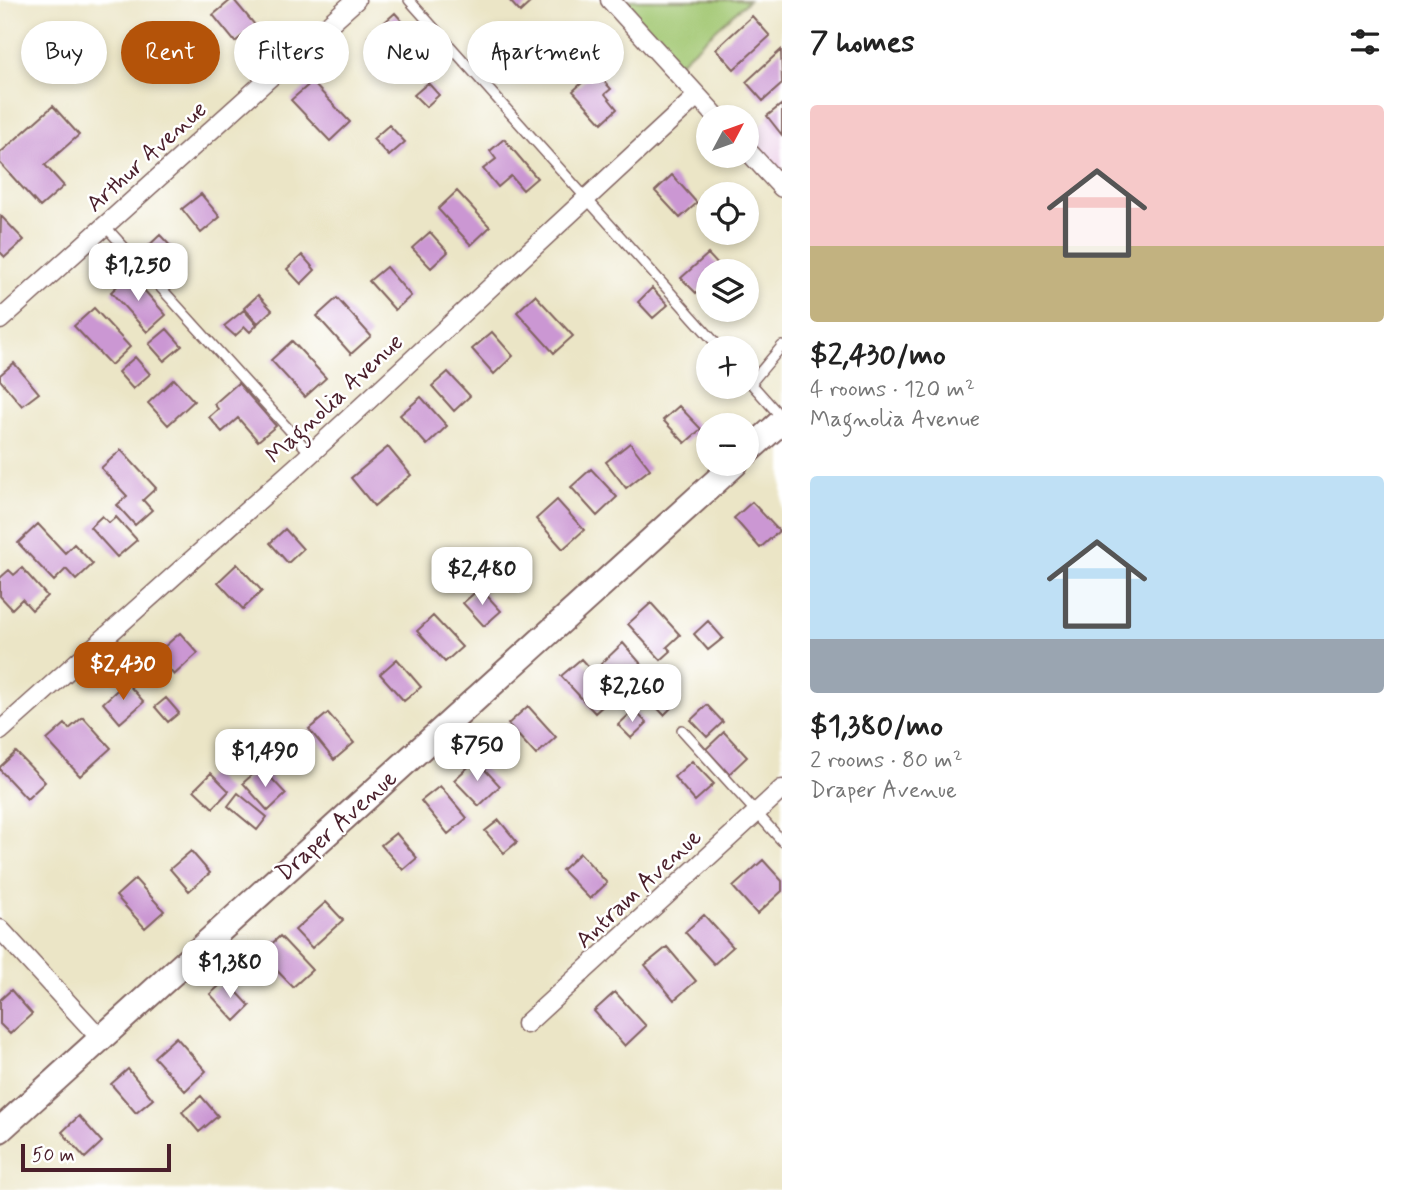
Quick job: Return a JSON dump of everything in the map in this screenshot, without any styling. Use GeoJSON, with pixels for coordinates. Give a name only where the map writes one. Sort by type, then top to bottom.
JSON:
{"type":"FeatureCollection","features":[{"type":"Feature","properties":{"kind":"street","name":"Arthur Avenue"},"geometry":{"type":"LineString","coordinates":[[0,320],[356,0]]}},
{"type":"Feature","properties":{"kind":"street"},"geometry":{"type":"LineString","coordinates":[[610,0],[706,105]]}},
{"type":"Feature","properties":{"kind":"street","name":"Magnolia Avenue"},"geometry":{"type":"LineString","coordinates":[[0,731],[311,454],[697,96]]}},
{"type":"Feature","properties":{"kind":"street"},"geometry":{"type":"LineString","coordinates":[[760,164],[782,188]]}},
{"type":"Feature","properties":{"kind":"street"},"geometry":{"type":"LineString","coordinates":[[759,441],[782,419]]}},
{"type":"Feature","properties":{"kind":"street","name":"Draper Avenue"},"geometry":{"type":"LineString","coordinates":[[0,1130],[721,476]]}},
{"type":"Feature","properties":{"kind":"street","name":"Antram Avenue"},"geometry":{"type":"LineString","coordinates":[[526,1024],[782,789]]}},
{"type":"Feature","properties":{"kind":"street"},"geometry":{"type":"LineString","coordinates":[[0,929],[100,1038]]}},
{"type":"Feature","properties":{"kind":"lane"},"geometry":{"type":"LineString","coordinates":[[409,0],[709,336]]}},
{"type":"Feature","properties":{"kind":"lane"},"geometry":{"type":"LineString","coordinates":[[105,226],[311,454]]}},
{"type":"Feature","properties":{"kind":"lane"},"geometry":{"type":"LineString","coordinates":[[759,370],[782,346]]}},
{"type":"Feature","properties":{"kind":"lane"},"geometry":{"type":"LineString","coordinates":[[759,393],[782,419]]}},
{"type":"Feature","properties":{"kind":"lane"},"geometry":{"type":"LineString","coordinates":[[682,730],[782,841]]}},
{"type":"Feature","properties":{"kind":"shaded area"},"geometry":{"type":"Polygon","coordinates":[[[782,106],[782,181],[760,156],[760,125],[782,106]]]}},
{"type":"Feature","properties":{"kind":"green space"},"geometry":{"type":"Polygon","coordinates":[[[621,0],[749,0],[678,64],[621,0]]]}},
{"type":"Feature","properties":{"kind":"building"},"geometry":{"type":"Polygon","coordinates":[[[234,0],[252,21],[234,21],[234,41],[213,15],[234,0]]]}},
{"type":"Feature","properties":{"kind":"building"},"geometry":{"type":"Polygon","coordinates":[[[509,0],[533,0],[520,12],[509,0]]]}},
{"type":"Feature","properties":{"kind":"building"},"geometry":{"type":"Polygon","coordinates":[[[395,13],[402,21],[386,21],[395,13]]]}},
{"type":"Feature","properties":{"kind":"building"},"geometry":{"type":"Polygon","coordinates":[[[752,16],[770,36],[734,69],[716,49],[752,16]]]}},
{"type":"Feature","properties":{"kind":"building"},"geometry":{"type":"Polygon","coordinates":[[[781,50],[782,84],[763,101],[746,82],[781,50]]]}},
{"type":"Feature","properties":{"kind":"building"},"geometry":{"type":"Polygon","coordinates":[[[310,84],[314,84],[350,122],[330,141],[291,100],[310,84]]]}},
{"type":"Feature","properties":{"kind":"building"},"geometry":{"type":"Polygon","coordinates":[[[429,84],[439,95],[426,107],[414,95],[429,84]]]}},
{"type":"Feature","properties":{"kind":"building"},"geometry":{"type":"Polygon","coordinates":[[[581,84],[607,84],[611,89],[605,94],[617,109],[602,123],[573,91],[581,84]]]}},
{"type":"Feature","properties":{"kind":"building"},"geometry":{"type":"Polygon","coordinates":[[[782,104],[782,135],[767,116],[782,104]]]}},
{"type":"Feature","properties":{"kind":"building"},"geometry":{"type":"Polygon","coordinates":[[[53,106],[79,135],[45,165],[64,186],[40,207],[0,163],[0,153],[53,106]]]}},
{"type":"Feature","properties":{"kind":"building"},"geometry":{"type":"Polygon","coordinates":[[[389,125],[405,142],[389,156],[373,139],[389,125]]]}},
{"type":"Feature","properties":{"kind":"building"},"geometry":{"type":"Polygon","coordinates":[[[504,139],[537,178],[523,190],[511,176],[498,187],[483,169],[496,159],[490,151],[504,139]]]}},
{"type":"Feature","properties":{"kind":"building"},"geometry":{"type":"Polygon","coordinates":[[[672,175],[696,204],[680,218],[655,191],[672,175]]]}},
{"type":"Feature","properties":{"kind":"building"},"geometry":{"type":"Polygon","coordinates":[[[457,191],[490,227],[471,245],[438,209],[457,191]]]}},
{"type":"Feature","properties":{"kind":"building"},"geometry":{"type":"Polygon","coordinates":[[[201,194],[220,217],[201,233],[182,209],[201,194]]]}},
{"type":"Feature","properties":{"kind":"building"},"geometry":{"type":"Polygon","coordinates":[[[1,216],[24,240],[5,257],[0,252],[1,216]]]}},
{"type":"Feature","properties":{"kind":"building"},"geometry":{"type":"Polygon","coordinates":[[[430,232],[448,252],[431,268],[412,248],[430,232]]]}},
{"type":"Feature","properties":{"kind":"building"},"geometry":{"type":"Polygon","coordinates":[[[160,235],[179,255],[160,273],[141,253],[160,235]]]}},
{"type":"Feature","properties":{"kind":"building"},"geometry":{"type":"Polygon","coordinates":[[[302,255],[315,270],[301,284],[287,269],[302,255]]]}},
{"type":"Feature","properties":{"kind":"building"},"geometry":{"type":"Polygon","coordinates":[[[696,265],[696,293],[681,278],[696,265]]]}},
{"type":"Feature","properties":{"kind":"building"},"geometry":{"type":"Polygon","coordinates":[[[386,267],[411,296],[395,310],[369,281],[386,267]]]}},
{"type":"Feature","properties":{"kind":"building"},"geometry":{"type":"Polygon","coordinates":[[[130,274],[166,315],[147,332],[111,292],[130,274]]]}},
{"type":"Feature","properties":{"kind":"building"},"geometry":{"type":"Polygon","coordinates":[[[652,288],[668,305],[653,318],[638,302],[652,288]]]}},
{"type":"Feature","properties":{"kind":"building"},"geometry":{"type":"Polygon","coordinates":[[[258,295],[272,310],[258,323],[244,308],[258,295]]]}},
{"type":"Feature","properties":{"kind":"building"},"geometry":{"type":"Polygon","coordinates":[[[535,295],[573,336],[554,353],[517,312],[535,295]]]}},
{"type":"Feature","properties":{"kind":"building"},"geometry":{"type":"Polygon","coordinates":[[[337,298],[371,336],[351,354],[317,316],[337,298]]]}},
{"type":"Feature","properties":{"kind":"building"},"geometry":{"type":"Polygon","coordinates":[[[94,308],[130,347],[111,365],[74,326],[94,308]]]}},
{"type":"Feature","properties":{"kind":"building"},"geometry":{"type":"Polygon","coordinates":[[[244,310],[257,325],[250,332],[245,327],[235,336],[224,326],[244,310]]]}},
{"type":"Feature","properties":{"kind":"building"},"geometry":{"type":"Polygon","coordinates":[[[167,329],[182,346],[164,361],[149,344],[167,329]]]}},
{"type":"Feature","properties":{"kind":"building"},"geometry":{"type":"Polygon","coordinates":[[[492,332],[513,356],[494,374],[472,349],[492,332]]]}},
{"type":"Feature","properties":{"kind":"building"},"geometry":{"type":"Polygon","coordinates":[[[292,341],[326,378],[305,397],[271,360],[292,341]]]}},
{"type":"Feature","properties":{"kind":"building"},"geometry":{"type":"Polygon","coordinates":[[[135,357],[150,374],[133,389],[118,372],[135,357]]]}},
{"type":"Feature","properties":{"kind":"building"},"geometry":{"type":"Polygon","coordinates":[[[14,363],[39,393],[22,406],[0,380],[0,375],[14,363]]]}},
{"type":"Feature","properties":{"kind":"building"},"geometry":{"type":"Polygon","coordinates":[[[448,372],[470,396],[454,411],[432,386],[448,372]]]}},
{"type":"Feature","properties":{"kind":"building"},"geometry":{"type":"Polygon","coordinates":[[[174,379],[194,401],[168,425],[148,403],[174,379]]]}},
{"type":"Feature","properties":{"kind":"building"},"geometry":{"type":"Polygon","coordinates":[[[238,383],[276,426],[258,441],[238,418],[222,432],[209,417],[218,409],[214,404],[238,383]]]}},
{"type":"Feature","properties":{"kind":"building"},"geometry":{"type":"Polygon","coordinates":[[[421,397],[447,426],[427,445],[400,415],[421,397]]]}},
{"type":"Feature","properties":{"kind":"building"},"geometry":{"type":"Polygon","coordinates":[[[679,406],[696,424],[696,433],[685,443],[663,420],[679,406]]]}},
{"type":"Feature","properties":{"kind":"building"},"geometry":{"type":"Polygon","coordinates":[[[630,443],[650,469],[626,488],[606,462],[630,443]]]}},
{"type":"Feature","properties":{"kind":"building"},"geometry":{"type":"Polygon","coordinates":[[[388,447],[411,475],[374,506],[351,478],[388,447]]]}},
{"type":"Feature","properties":{"kind":"building"},"geometry":{"type":"Polygon","coordinates":[[[121,450],[156,488],[143,500],[152,510],[135,525],[117,505],[127,496],[101,468],[121,450]]]}},
{"type":"Feature","properties":{"kind":"building"},"geometry":{"type":"Polygon","coordinates":[[[591,469],[617,497],[597,516],[571,487],[591,469]]]}},
{"type":"Feature","properties":{"kind":"building"},"geometry":{"type":"Polygon","coordinates":[[[557,500],[584,530],[563,549],[536,519],[557,500]]]}},
{"type":"Feature","properties":{"kind":"building"},"geometry":{"type":"Polygon","coordinates":[[[752,502],[779,531],[760,548],[734,518],[752,502]]]}},
{"type":"Feature","properties":{"kind":"building"},"geometry":{"type":"Polygon","coordinates":[[[102,516],[109,523],[116,517],[137,540],[117,557],[90,527],[102,516]]]}},
{"type":"Feature","properties":{"kind":"building"},"geometry":{"type":"Polygon","coordinates":[[[38,524],[65,553],[74,544],[93,564],[76,580],[66,569],[54,581],[18,543],[38,524]]]}},
{"type":"Feature","properties":{"kind":"building"},"geometry":{"type":"Polygon","coordinates":[[[285,529],[303,549],[288,563],[270,543],[285,529]]]}},
{"type":"Feature","properties":{"kind":"building"},"geometry":{"type":"Polygon","coordinates":[[[237,564],[262,591],[243,609],[218,582],[237,564]]]}},
{"type":"Feature","properties":{"kind":"building"},"geometry":{"type":"Polygon","coordinates":[[[22,568],[47,596],[32,610],[22,599],[12,609],[0,596],[0,578],[9,570],[14,575],[22,568]]]}},
{"type":"Feature","properties":{"kind":"building"},"geometry":{"type":"Polygon","coordinates":[[[480,588],[501,611],[484,626],[463,603],[480,588]]]}},
{"type":"Feature","properties":{"kind":"building"},"geometry":{"type":"Polygon","coordinates":[[[651,603],[680,635],[667,647],[671,651],[661,660],[628,624],[651,603]]]}},
{"type":"Feature","properties":{"kind":"building"},"geometry":{"type":"Polygon","coordinates":[[[433,616],[462,647],[445,662],[417,631],[433,616]]]}},
{"type":"Feature","properties":{"kind":"building"},"geometry":{"type":"Polygon","coordinates":[[[708,621],[723,638],[708,650],[694,634],[708,621]]]}},
{"type":"Feature","properties":{"kind":"building"},"geometry":{"type":"Polygon","coordinates":[[[180,633],[198,653],[174,675],[156,654],[180,633]]]}},
{"type":"Feature","properties":{"kind":"building"},"geometry":{"type":"Polygon","coordinates":[[[623,643],[653,682],[634,699],[601,664],[623,643]]]}},
{"type":"Feature","properties":{"kind":"building"},"geometry":{"type":"Polygon","coordinates":[[[397,659],[421,687],[404,701],[380,674],[397,659]]]}},
{"type":"Feature","properties":{"kind":"building"},"geometry":{"type":"Polygon","coordinates":[[[581,659],[614,696],[595,713],[561,676],[581,659]]]}},
{"type":"Feature","properties":{"kind":"building"},"geometry":{"type":"Polygon","coordinates":[[[665,680],[681,698],[664,715],[647,697],[665,680]]]}},
{"type":"Feature","properties":{"kind":"building"},"geometry":{"type":"Polygon","coordinates":[[[126,682],[144,702],[120,723],[103,703],[126,682]]]}},
{"type":"Feature","properties":{"kind":"building"},"geometry":{"type":"Polygon","coordinates":[[[166,698],[179,713],[168,722],[155,707],[166,698]]]}},
{"type":"Feature","properties":{"kind":"building"},"geometry":{"type":"Polygon","coordinates":[[[707,705],[723,722],[707,737],[691,720],[707,705]]]}},
{"type":"Feature","properties":{"kind":"building"},"geometry":{"type":"Polygon","coordinates":[[[528,706],[556,737],[536,755],[508,724],[528,706]]]}},
{"type":"Feature","properties":{"kind":"building"},"geometry":{"type":"Polygon","coordinates":[[[634,710],[647,723],[631,738],[618,725],[634,710]]]}},
{"type":"Feature","properties":{"kind":"building"},"geometry":{"type":"Polygon","coordinates":[[[328,713],[354,743],[334,760],[309,729],[328,713]]]}},
{"type":"Feature","properties":{"kind":"building"},"geometry":{"type":"Polygon","coordinates":[[[83,717],[111,748],[80,776],[47,740],[65,724],[69,729],[83,717]]]}},
{"type":"Feature","properties":{"kind":"building"},"geometry":{"type":"Polygon","coordinates":[[[724,732],[747,757],[729,774],[706,749],[724,732]]]}},
{"type":"Feature","properties":{"kind":"building"},"geometry":{"type":"Polygon","coordinates":[[[16,752],[45,782],[27,799],[0,770],[16,752]]]}},
{"type":"Feature","properties":{"kind":"building"},"geometry":{"type":"Polygon","coordinates":[[[476,760],[500,786],[479,806],[454,780],[476,760]]]}},
{"type":"Feature","properties":{"kind":"building"},"geometry":{"type":"Polygon","coordinates":[[[692,761],[714,784],[695,801],[674,777],[692,761]]]}},
{"type":"Feature","properties":{"kind":"building"},"geometry":{"type":"Polygon","coordinates":[[[261,767],[286,794],[268,811],[243,783],[261,767]]]}},
{"type":"Feature","properties":{"kind":"building"},"geometry":{"type":"Polygon","coordinates":[[[211,773],[229,791],[213,808],[194,790],[211,773]]]}},
{"type":"Feature","properties":{"kind":"building"},"geometry":{"type":"Polygon","coordinates":[[[440,786],[467,818],[448,834],[421,801],[440,786]]]}},
{"type":"Feature","properties":{"kind":"building"},"geometry":{"type":"Polygon","coordinates":[[[238,793],[267,817],[257,830],[228,806],[238,793]]]}},
{"type":"Feature","properties":{"kind":"building"},"geometry":{"type":"Polygon","coordinates":[[[499,820],[517,842],[504,853],[485,831],[499,820]]]}},
{"type":"Feature","properties":{"kind":"building"},"geometry":{"type":"Polygon","coordinates":[[[396,833],[417,858],[403,870],[381,845],[396,833]]]}},
{"type":"Feature","properties":{"kind":"building"},"geometry":{"type":"Polygon","coordinates":[[[191,851],[210,873],[189,891],[170,869],[191,851]]]}},
{"type":"Feature","properties":{"kind":"building"},"geometry":{"type":"Polygon","coordinates":[[[580,853],[607,883],[590,899],[562,870],[580,853]]]}},
{"type":"Feature","properties":{"kind":"building"},"geometry":{"type":"Polygon","coordinates":[[[763,860],[782,881],[782,891],[757,914],[733,887],[763,860]]]}},
{"type":"Feature","properties":{"kind":"building"},"geometry":{"type":"Polygon","coordinates":[[[135,879],[164,911],[145,928],[116,896],[135,879]]]}},
{"type":"Feature","properties":{"kind":"building"},"geometry":{"type":"Polygon","coordinates":[[[326,902],[343,920],[312,948],[295,930],[326,902]]]}},
{"type":"Feature","properties":{"kind":"building"},"geometry":{"type":"Polygon","coordinates":[[[704,915],[733,947],[714,964],[685,932],[704,915]]]}},
{"type":"Feature","properties":{"kind":"building"},"geometry":{"type":"Polygon","coordinates":[[[280,936],[312,970],[293,987],[261,954],[280,936]]]}},
{"type":"Feature","properties":{"kind":"building"},"geometry":{"type":"Polygon","coordinates":[[[667,947],[696,981],[674,1000],[645,965],[667,947]]]}},
{"type":"Feature","properties":{"kind":"building"},"geometry":{"type":"Polygon","coordinates":[[[226,980],[250,1006],[235,1021],[210,994],[226,980]]]}},
{"type":"Feature","properties":{"kind":"building"},"geometry":{"type":"Polygon","coordinates":[[[11,990],[32,1014],[10,1034],[0,1024],[0,1000],[11,990]]]}},
{"type":"Feature","properties":{"kind":"building"},"geometry":{"type":"Polygon","coordinates":[[[615,992],[646,1026],[625,1046],[594,1011],[615,992]]]}},
{"type":"Feature","properties":{"kind":"building"},"geometry":{"type":"Polygon","coordinates":[[[176,1037],[206,1071],[185,1091],[154,1057],[176,1037]]]}},
{"type":"Feature","properties":{"kind":"building"},"geometry":{"type":"Polygon","coordinates":[[[128,1069],[153,1099],[136,1113],[111,1084],[128,1069]]]}},
{"type":"Feature","properties":{"kind":"building"},"geometry":{"type":"Polygon","coordinates":[[[201,1096],[218,1116],[199,1132],[182,1112],[201,1096]]]}},
{"type":"Feature","properties":{"kind":"building"},"geometry":{"type":"Polygon","coordinates":[[[79,1116],[102,1142],[85,1158],[62,1132],[79,1116]]]}}]}
